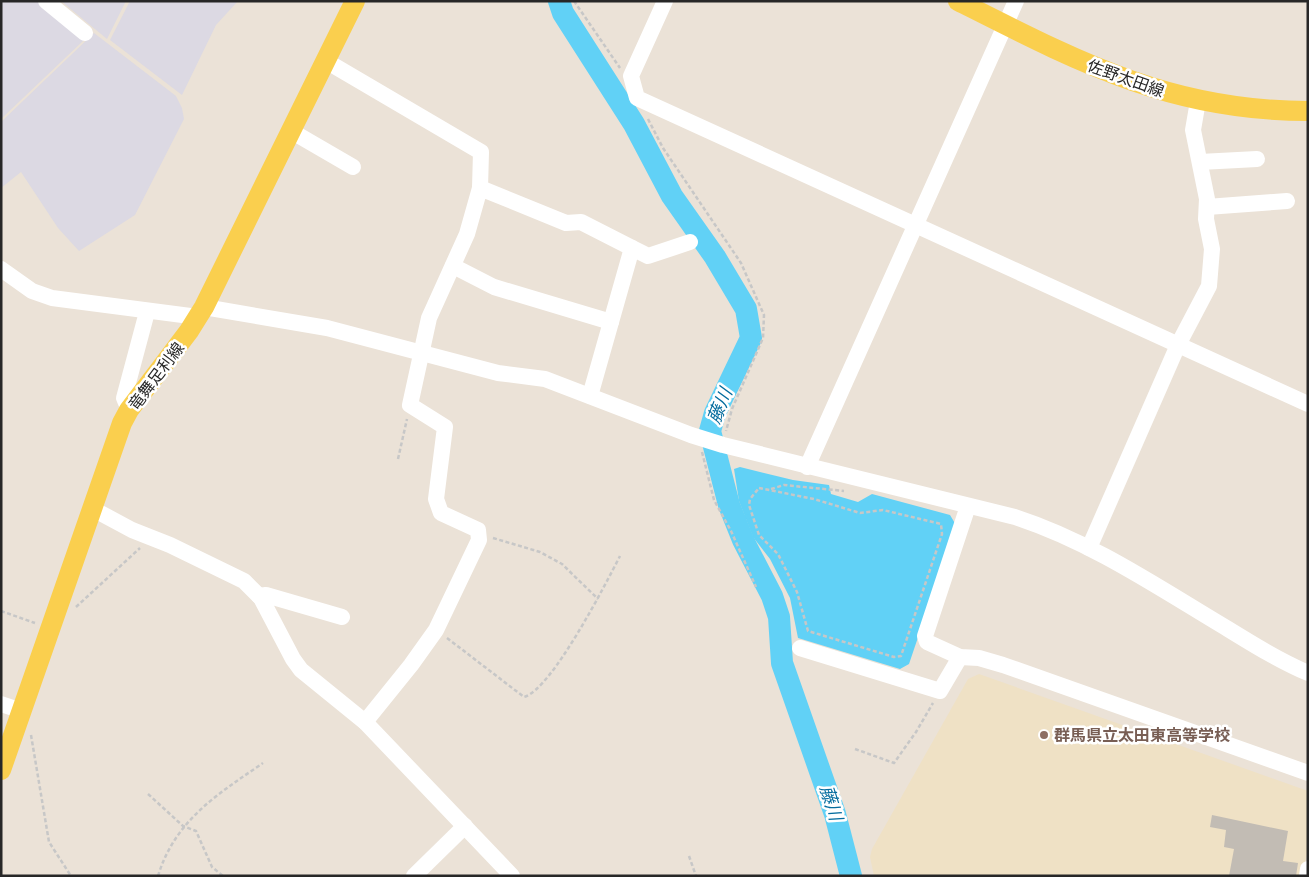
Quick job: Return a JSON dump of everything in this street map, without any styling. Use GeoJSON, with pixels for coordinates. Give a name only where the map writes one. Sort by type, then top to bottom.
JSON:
{"type":"FeatureCollection","features":[{"type":"Feature","properties":{"kind":"main road","name":"竜舞足利線"},"geometry":{"type":"LineString","coordinates":[[1,770],[113,445],[129,410],[201,312],[355,1]]}},
{"type":"Feature","properties":{"kind":"main road","name":"佐野太田線"},"geometry":{"type":"LineString","coordinates":[[958,1],[1110,74],[1198,101],[1240,108],[1308,112]]}},
{"type":"Feature","properties":{"kind":"street"},"geometry":{"type":"LineString","coordinates":[[46,1],[85,33]]}},
{"type":"Feature","properties":{"kind":"street"},"geometry":{"type":"LineString","coordinates":[[665,1],[631,76],[636,98],[1308,404]]}},
{"type":"Feature","properties":{"kind":"street"},"geometry":{"type":"LineString","coordinates":[[807,467],[1016,1]]}},
{"type":"Feature","properties":{"kind":"street"},"geometry":{"type":"LineString","coordinates":[[326,60],[368,84],[415,115],[481,152],[480,188],[467,234],[429,318],[410,405],[445,427],[436,499],[441,512],[478,530],[480,534],[436,630],[411,666],[365,722]]}},
{"type":"Feature","properties":{"kind":"street"},"geometry":{"type":"LineString","coordinates":[[1089,548],[1178,345],[1210,279],[1212,249],[1206,219],[1207,199],[1193,130],[1198,101]]}},
{"type":"Feature","properties":{"kind":"street"},"geometry":{"type":"LineString","coordinates":[[291,132],[353,167]]}},
{"type":"Feature","properties":{"kind":"street"},"geometry":{"type":"LineString","coordinates":[[1200,162],[1257,160]]}},
{"type":"Feature","properties":{"kind":"street"},"geometry":{"type":"LineString","coordinates":[[480,188],[566,223],[581,222],[648,256],[690,242]]}},
{"type":"Feature","properties":{"kind":"street"},"geometry":{"type":"LineString","coordinates":[[1207,207],[1287,201]]}},
{"type":"Feature","properties":{"kind":"street"},"geometry":{"type":"LineString","coordinates":[[590,396],[632,248]]}},
{"type":"Feature","properties":{"kind":"street"},"geometry":{"type":"LineString","coordinates":[[453,266],[494,287],[611,322]]}},
{"type":"Feature","properties":{"kind":"street"},"geometry":{"type":"LineString","coordinates":[[1,269],[42,296],[147,312],[183,314],[201,312],[327,328],[498,373],[545,380],[699,438],[1049,528],[1089,548],[1268,653],[1308,673]]}},
{"type":"Feature","properties":{"kind":"street"},"geometry":{"type":"LineString","coordinates":[[129,410],[124,398],[147,312]]}},
{"type":"Feature","properties":{"kind":"street"},"geometry":{"type":"LineString","coordinates":[[968,506],[925,636],[927,642],[960,657],[979,658],[1003,665],[1308,773]]}},
{"type":"Feature","properties":{"kind":"street"},"geometry":{"type":"LineString","coordinates":[[91,508],[147,536],[232,574],[259,596],[301,670],[365,722],[512,876]]}},
{"type":"Feature","properties":{"kind":"street"},"geometry":{"type":"LineString","coordinates":[[259,596],[266,595],[342,617]]}},
{"type":"Feature","properties":{"kind":"street"},"geometry":{"type":"LineString","coordinates":[[800,648],[940,691],[960,657]]}},
{"type":"Feature","properties":{"kind":"street"},"geometry":{"type":"LineString","coordinates":[[1,704],[22,711]]}},
{"type":"Feature","properties":{"kind":"street"},"geometry":{"type":"LineString","coordinates":[[414,876],[465,826]]}},
{"type":"Feature","properties":{"kind":"street"},"geometry":{"type":"LineString","coordinates":[[1306,876],[1308,869]]}},
{"type":"Feature","properties":{"kind":"path"},"geometry":{"type":"LineString","coordinates":[[574,1],[620,69],[631,76]]}},
{"type":"Feature","properties":{"kind":"path"},"geometry":{"type":"LineString","coordinates":[[636,98],[663,148],[741,263],[764,315],[763,338],[732,408],[721,444]]}},
{"type":"Feature","properties":{"kind":"path"},"geometry":{"type":"LineString","coordinates":[[398,459],[410,405]]}},
{"type":"Feature","properties":{"kind":"path"},"geometry":{"type":"LineString","coordinates":[[699,438],[714,500],[731,531],[756,587]]}},
{"type":"Feature","properties":{"kind":"path"},"geometry":{"type":"LineString","coordinates":[[769,490],[814,499],[860,513],[883,510],[941,524],[942,534],[901,656],[894,657],[808,631],[797,592],[778,554],[758,535],[749,505],[750,499],[760,488],[769,490],[784,485],[849,492]]}},
{"type":"Feature","properties":{"kind":"path"},"geometry":{"type":"LineString","coordinates":[[480,534],[540,552],[562,564],[598,599]]}},
{"type":"Feature","properties":{"kind":"path"},"geometry":{"type":"LineString","coordinates":[[1,611],[53,622],[72,610],[141,548],[147,536]]}},
{"type":"Feature","properties":{"kind":"path"},"geometry":{"type":"LineString","coordinates":[[436,630],[524,697],[532,695],[548,676],[598,599],[620,556]]}},
{"type":"Feature","properties":{"kind":"path"},"geometry":{"type":"LineString","coordinates":[[855,749],[894,762],[916,732],[940,691]]}},
{"type":"Feature","properties":{"kind":"path"},"geometry":{"type":"LineString","coordinates":[[22,711],[36,756],[49,842],[71,876]]}},
{"type":"Feature","properties":{"kind":"path"},"geometry":{"type":"LineString","coordinates":[[158,876],[163,859],[183,826],[222,792],[264,763]]}},
{"type":"Feature","properties":{"kind":"path"},"geometry":{"type":"LineString","coordinates":[[148,794],[183,826],[196,831],[212,867],[223,876]]}},
{"type":"Feature","properties":{"kind":"path"},"geometry":{"type":"LineString","coordinates":[[689,856],[696,876]]}},
{"type":"Feature","properties":{"kind":"shaded area"},"geometry":{"type":"Polygon","coordinates":[[[1,1],[37,1],[84,40],[1,119],[1,1]]]}},
{"type":"Feature","properties":{"kind":"shaded area"},"geometry":{"type":"Polygon","coordinates":[[[61,1],[126,1],[107,39],[61,1]]]}},
{"type":"Feature","properties":{"kind":"shaded area"},"geometry":{"type":"Polygon","coordinates":[[[130,1],[238,1],[216,25],[182,95],[110,40],[130,1]]]}},
{"type":"Feature","properties":{"kind":"shaded area"},"geometry":{"type":"Polygon","coordinates":[[[94,33],[176,96],[182,108],[184,119],[135,215],[79,251],[58,228],[21,172],[1,188],[1,122],[94,33]]]}},
{"type":"Feature","properties":{"kind":"shaded area","name":"群馬県立太田東高等学校"},"geometry":{"type":"Polygon","coordinates":[[[979,674],[1308,791],[1308,849],[1302,876],[874,876],[870,857],[872,849],[968,679],[979,674]]]}},
{"type":"Feature","properties":{"kind":"water"},"geometry":{"type":"Polygon","coordinates":[[[740,467],[793,480],[829,485],[831,494],[858,502],[872,494],[950,515],[956,525],[909,664],[900,669],[798,638],[790,598],[770,559],[753,537],[739,501],[734,469],[740,467]]]}},
{"type":"Feature","properties":{"kind":"building"},"geometry":{"type":"Polygon","coordinates":[[[1212,815],[1288,831],[1283,861],[1298,863],[1296,876],[1229,876],[1234,849],[1224,847],[1226,830],[1210,827],[1212,815]]]}},
{"type":"Feature","properties":{"kind":"waterway","name":"藤川"},"geometry":{"type":"LineString","coordinates":[[559,1],[563,13],[634,124],[672,196],[715,257],[746,309],[751,338],[715,413],[710,431],[729,505],[743,540],[772,596],[779,617],[782,663],[835,814],[851,876]]}},
{"type":"Feature","properties":{"kind":"waterway","name":"藤川"},"geometry":{"type":"LineString","coordinates":[[717,465],[725,467]]}},
{"type":"Feature","properties":{"kind":"waterway"},"geometry":{"type":"LineString","coordinates":[[735,518],[750,516]]}},
{"type":"Feature","properties":{"kind":"place","name":"群馬県立太田東高等学校"},"geometry":{"type":"Point","coordinates":[1044,735]}}]}
